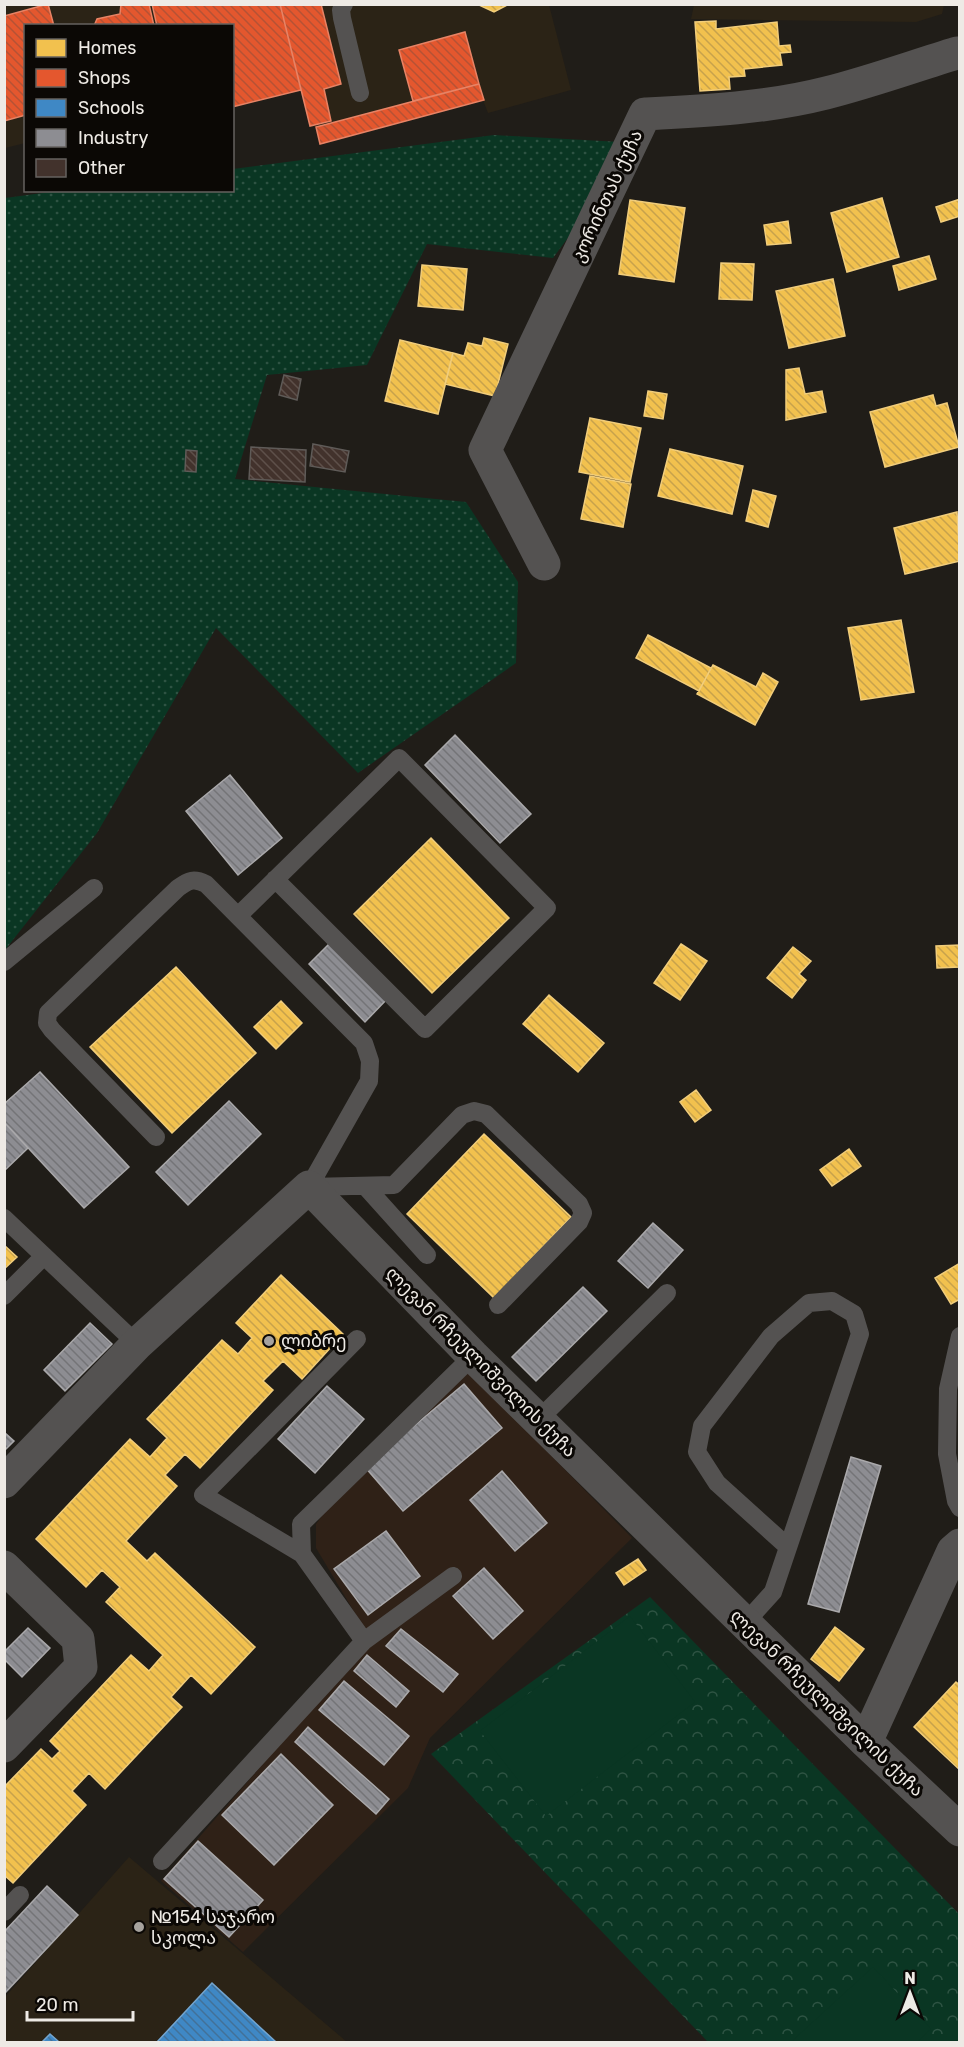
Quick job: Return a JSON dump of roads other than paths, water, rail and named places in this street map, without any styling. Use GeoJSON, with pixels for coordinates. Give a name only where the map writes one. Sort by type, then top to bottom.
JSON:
{"type":"FeatureCollection","features":[{"type":"Feature","properties":{"kind":"street","name":"კორინთას ქუჩა"},"geometry":{"type":"LineString","coordinates":[[544,564],[485,450],[645,114],[714,110],[801,99],[827,93],[959,48]]}},
{"type":"Feature","properties":{"kind":"street"},"geometry":{"type":"LineString","coordinates":[[4,1482],[137,1344],[309,1187]]}},
{"type":"Feature","properties":{"kind":"street","name":"ლევან რჩეულიშვილის ქუჩა"},"geometry":{"type":"LineString","coordinates":[[309,1187],[473,1356],[866,1742],[960,1830]]}},
{"type":"Feature","properties":{"kind":"street"},"geometry":{"type":"LineString","coordinates":[[866,1742],[953,1551],[960,1545]]}},
{"type":"Feature","properties":{"kind":"street"},"geometry":{"type":"LineString","coordinates":[[4,1567],[78,1639],[81,1666],[4,1746]]}},
{"type":"Feature","properties":{"kind":"lane"},"geometry":{"type":"LineString","coordinates":[[344,4],[341,10],[342,18],[360,93]]}},
{"type":"Feature","properties":{"kind":"lane"},"geometry":{"type":"LineString","coordinates":[[238,916],[275,879],[399,758],[548,908],[425,1029],[275,879]]}},
{"type":"Feature","properties":{"kind":"lane"},"geometry":{"type":"LineString","coordinates":[[156,1137],[52,1030],[47,1023],[48,1013],[178,888],[190,880],[207,884],[364,1043],[370,1061],[369,1081],[309,1187]]}},
{"type":"Feature","properties":{"kind":"lane"},"geometry":{"type":"LineString","coordinates":[[4,962],[94,888]]}},
{"type":"Feature","properties":{"kind":"lane"},"geometry":{"type":"LineString","coordinates":[[309,1187],[394,1185],[462,1115],[474,1111],[486,1114],[579,1204],[583,1213],[579,1222],[498,1305]]}},
{"type":"Feature","properties":{"kind":"lane"},"geometry":{"type":"LineString","coordinates":[[365,1186],[427,1255]]}},
{"type":"Feature","properties":{"kind":"lane"},"geometry":{"type":"LineString","coordinates":[[4,1218],[137,1344]]}},
{"type":"Feature","properties":{"kind":"lane"},"geometry":{"type":"LineString","coordinates":[[4,1296],[44,1256]]}},
{"type":"Feature","properties":{"kind":"lane"},"geometry":{"type":"LineString","coordinates":[[538,1420],[667,1293]]}},
{"type":"Feature","properties":{"kind":"lane"},"geometry":{"type":"LineString","coordinates":[[745,1623],[773,1592],[860,1334],[854,1314],[832,1301],[809,1303],[771,1336],[702,1426],[697,1452],[717,1483],[788,1547]]}},
{"type":"Feature","properties":{"kind":"lane"},"geometry":{"type":"LineString","coordinates":[[960,1336],[948,1389],[947,1454],[956,1501],[960,1508]]}},
{"type":"Feature","properties":{"kind":"lane"},"geometry":{"type":"LineString","coordinates":[[357,1339],[203,1495],[302,1554],[364,1641]]}},
{"type":"Feature","properties":{"kind":"lane"},"geometry":{"type":"LineString","coordinates":[[302,1554],[301,1524],[473,1356]]}},
{"type":"Feature","properties":{"kind":"lane"},"geometry":{"type":"LineString","coordinates":[[162,1861],[364,1641],[453,1576]]}},
{"type":"Feature","properties":{"kind":"lane"},"geometry":{"type":"LineString","coordinates":[[4,1912],[20,1895]]}},
{"type":"Feature","properties":{"kind":"place","name":"ლიბრე"},"geometry":{"type":"Point","coordinates":[269,1341]}},
{"type":"Feature","properties":{"kind":"place","name":"№154 საჯარო სკოლა"},"geometry":{"type":"Point","coordinates":[139,1927]}}]}
